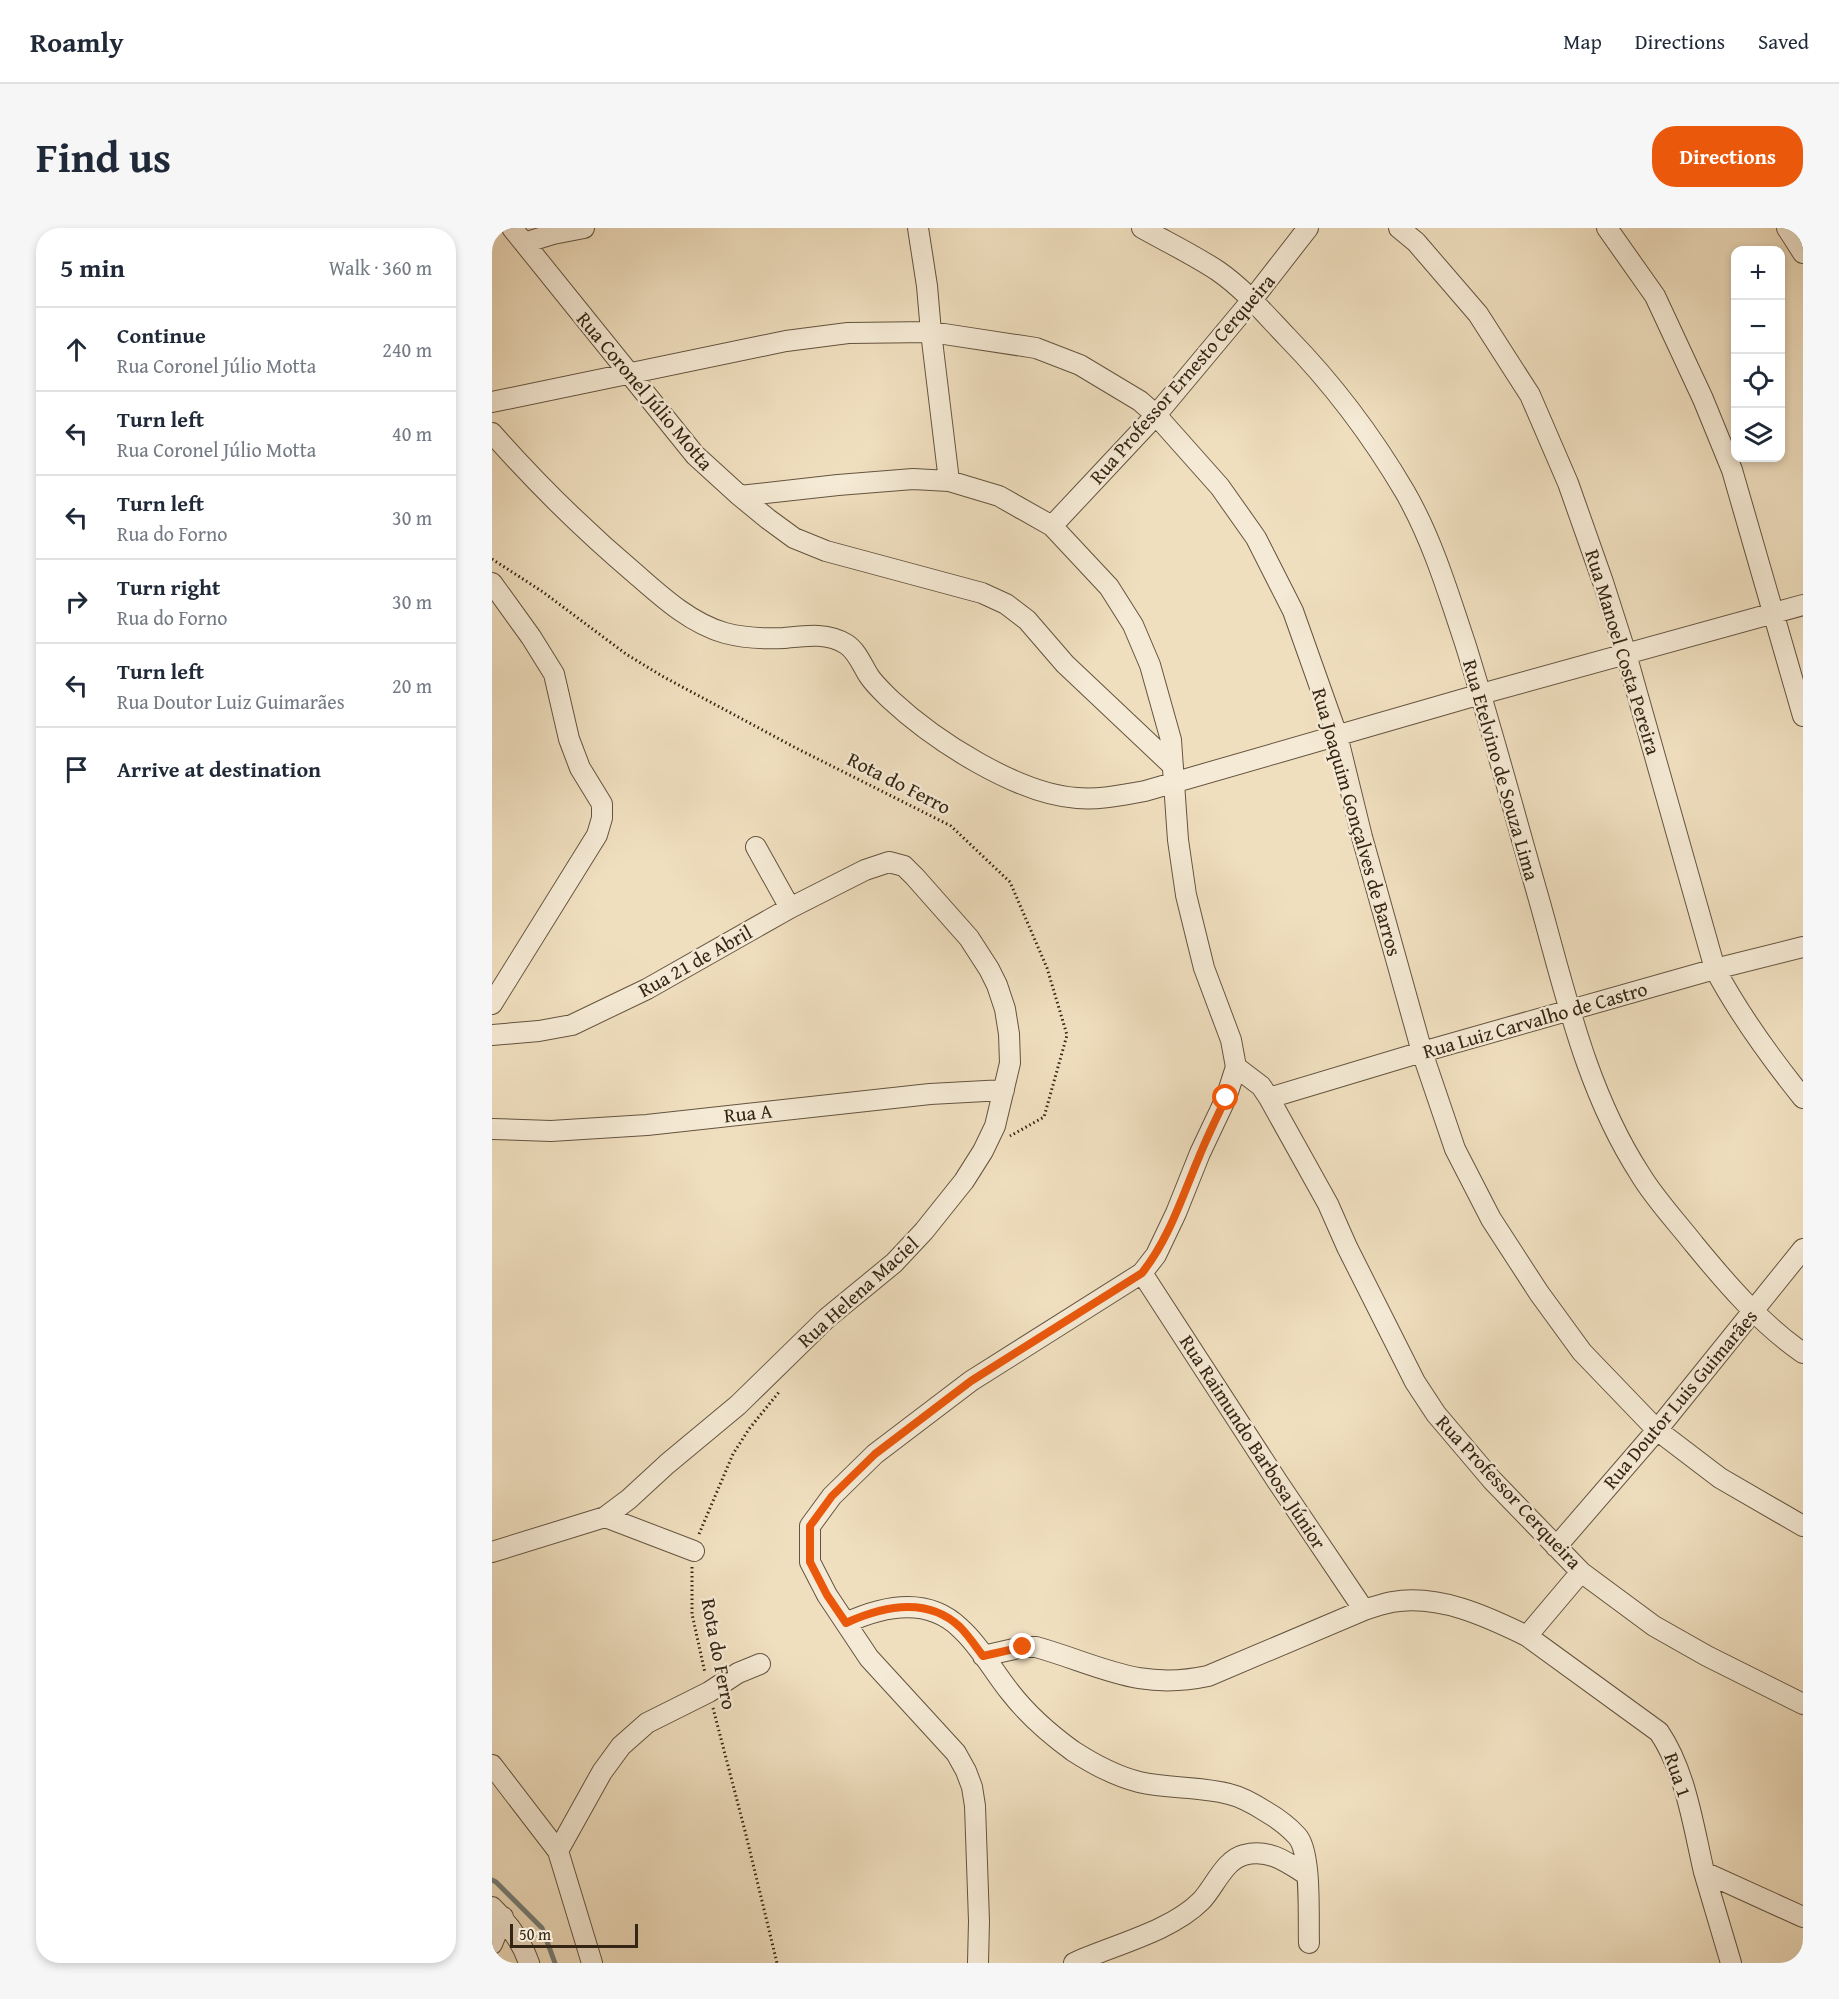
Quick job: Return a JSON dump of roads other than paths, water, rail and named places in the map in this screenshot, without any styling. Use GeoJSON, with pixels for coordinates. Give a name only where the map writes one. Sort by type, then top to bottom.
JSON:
{"type":"FeatureCollection","features":[{"type":"Feature","properties":{"kind":"street"},"geometry":{"type":"LineString","coordinates":[[518,235],[584,228]]}},
{"type":"Feature","properties":{"kind":"street"},"geometry":{"type":"LineString","coordinates":[[918,228],[927,286],[949,481]]}},
{"type":"Feature","properties":{"kind":"street","name":"Rua Etelvino de Souza Lima"},"geometry":{"type":"LineString","coordinates":[[1142,228],[1220,272],[1251,300],[1308,359],[1359,422],[1406,494],[1431,546],[1481,694],[1569,1011],[1590,1074],[1620,1140],[1641,1176],[1710,1264],[1783,1340],[1803,1353]]}},
{"type":"Feature","properties":{"kind":"street","name":"Rua Professor Ernesto Cerqueira"},"geometry":{"type":"LineString","coordinates":[[1052,526],[1156,415],[1308,228]]}},
{"type":"Feature","properties":{"kind":"street","name":"Rua Manoel Costa Pereira"},"geometry":{"type":"LineString","coordinates":[[1399,228],[1416,242],[1478,314],[1530,395],[1568,483],[1604,582],[1715,969],[1733,1003],[1767,1053],[1803,1098]]}},
{"type":"Feature","properties":{"kind":"street"},"geometry":{"type":"LineString","coordinates":[[1608,228],[1655,296],[1703,399],[1732,470],[1803,716]]}},
{"type":"Feature","properties":{"kind":"street"},"geometry":{"type":"LineString","coordinates":[[1788,228],[1803,253]]}},
{"type":"Feature","properties":{"kind":"street","name":"Rua Coronel Júlio Motta"},"geometry":{"type":"LineString","coordinates":[[518,235],[694,455],[740,496],[794,538],[826,551],[982,593],[1006,604],[1027,620],[1065,664],[1173,775]]}},
{"type":"Feature","properties":{"kind":"street","name":"Rua Joaquim Gonçalves de Barros"},"geometry":{"type":"LineString","coordinates":[[492,402],[786,341],[848,333],[931,332],[1036,348],[1080,365],[1140,401],[1156,415],[1220,487],[1256,538],[1293,610],[1337,735],[1365,848],[1422,1052],[1455,1149],[1491,1219],[1539,1293],[1582,1352],[1657,1430],[1720,1478],[1803,1526]]}},
{"type":"Feature","properties":{"kind":"street"},"geometry":{"type":"LineString","coordinates":[[492,433],[568,513],[661,596],[698,622],[724,633],[736,635],[758,638],[817,635],[847,644],[858,656],[870,678],[911,717],[984,766],[1038,791],[1074,798],[1095,799],[1145,791],[1173,775],[1337,735],[1803,605]]}},
{"type":"Feature","properties":{"kind":"street"},"geometry":{"type":"LineString","coordinates":[[740,496],[913,478],[949,481],[999,496],[1052,526],[1109,587],[1133,625],[1150,664],[1171,740],[1178,840],[1186,894],[1204,968],[1231,1040],[1236,1067],[1226,1098],[1200,1153],[1176,1213],[1156,1255],[1142,1273],[971,1381],[875,1454],[832,1496],[810,1526],[810,1562],[827,1595],[870,1658],[956,1753],[966,1771],[972,1787],[975,1806],[979,1921],[978,1963]]}},
{"type":"Feature","properties":{"kind":"street"},"geometry":{"type":"LineString","coordinates":[[492,583],[531,637],[554,674],[569,739],[580,768],[602,804],[602,818],[597,835],[492,1004]]}},
{"type":"Feature","properties":{"kind":"street"},"geometry":{"type":"LineString","coordinates":[[756,847],[790,908]]}},
{"type":"Feature","properties":{"kind":"street","name":"Rua 21 de Abril"},"geometry":{"type":"LineString","coordinates":[[492,1035],[539,1031],[572,1024],[647,988],[790,908],[866,870],[889,862]]}},
{"type":"Feature","properties":{"kind":"street","name":"Rua Helena Maciel"},"geometry":{"type":"LineString","coordinates":[[492,1552],[605,1516],[644,1487],[667,1464],[738,1405],[827,1318],[894,1263],[924,1231],[964,1181],[983,1151],[995,1126],[1010,1063],[1005,1009],[993,977],[969,938],[915,876],[904,866],[889,862]]}},
{"type":"Feature","properties":{"kind":"street","name":"Rua Luiz Carvalho de Castro"},"geometry":{"type":"LineString","coordinates":[[1269,1098],[1715,969],[1803,947]]}},
{"type":"Feature","properties":{"kind":"street","name":"Rua Professor Cerqueira"},"geometry":{"type":"LineString","coordinates":[[1236,1067],[1261,1086],[1269,1098],[1328,1204],[1352,1258],[1415,1382],[1436,1414],[1492,1480],[1581,1572],[1654,1626],[1707,1656],[1803,1704]]}},
{"type":"Feature","properties":{"kind":"street","name":"Rua A"},"geometry":{"type":"LineString","coordinates":[[492,1129],[551,1131],[647,1125],[908,1096],[1004,1090]]}},
{"type":"Feature","properties":{"kind":"street","name":"Rua Doutor Luis Guimarães"},"geometry":{"type":"LineString","coordinates":[[1556,1547],[1657,1430],[1803,1249]]}},
{"type":"Feature","properties":{"kind":"street","name":"Rua Raimundo Barbosa Júnior"},"geometry":{"type":"LineString","coordinates":[[1142,1273],[1364,1610]]}},
{"type":"Feature","properties":{"kind":"street"},"geometry":{"type":"LineString","coordinates":[[605,1516],[694,1551]]}},
{"type":"Feature","properties":{"kind":"street"},"geometry":{"type":"LineString","coordinates":[[492,1552],[492,1559]]}},
{"type":"Feature","properties":{"kind":"street"},"geometry":{"type":"LineString","coordinates":[[1527,1636],[1581,1572]]}},
{"type":"Feature","properties":{"kind":"street","name":"Rua 1"},"geometry":{"type":"LineString","coordinates":[[983,1656],[1023,1647],[1036,1647],[1137,1679],[1188,1680],[1208,1676],[1364,1610],[1390,1602],[1409,1600],[1453,1606],[1485,1616],[1527,1636],[1659,1732],[1671,1749],[1689,1805],[1704,1872],[1731,1963]]}},
{"type":"Feature","properties":{"kind":"street"},"geometry":{"type":"LineString","coordinates":[[846,1623],[867,1613],[900,1607],[915,1606],[930,1609],[960,1627],[1010,1693],[1036,1719],[1072,1750],[1099,1767],[1140,1782],[1229,1794],[1248,1801],[1280,1819],[1299,1837],[1307,1858],[1309,1943]]}},
{"type":"Feature","properties":{"kind":"street"},"geometry":{"type":"LineString","coordinates":[[558,1851],[602,1772],[621,1746],[647,1723],[709,1692],[738,1673],[760,1664]]}},
{"type":"Feature","properties":{"kind":"street"},"geometry":{"type":"LineString","coordinates":[[492,1765],[558,1851],[592,1963]]}},
{"type":"Feature","properties":{"kind":"street"},"geometry":{"type":"LineString","coordinates":[[1074,1963],[1155,1930],[1187,1912],[1201,1901],[1230,1864],[1242,1855],[1257,1852],[1269,1854],[1307,1875]]}},
{"type":"Feature","properties":{"kind":"street"},"geometry":{"type":"LineString","coordinates":[[1704,1872],[1803,1917]]}},
{"type":"Feature","properties":{"kind":"street"},"geometry":{"type":"LineString","coordinates":[[492,1944],[497,1912]]}},
{"type":"Feature","properties":{"kind":"street"},"geometry":{"type":"LineString","coordinates":[[497,1912],[525,1953],[529,1963]]}},
{"type":"Feature","properties":{"kind":"waterway"},"geometry":{"type":"LineString","coordinates":[[492,1880],[542,1928],[555,1963]]}}]}
